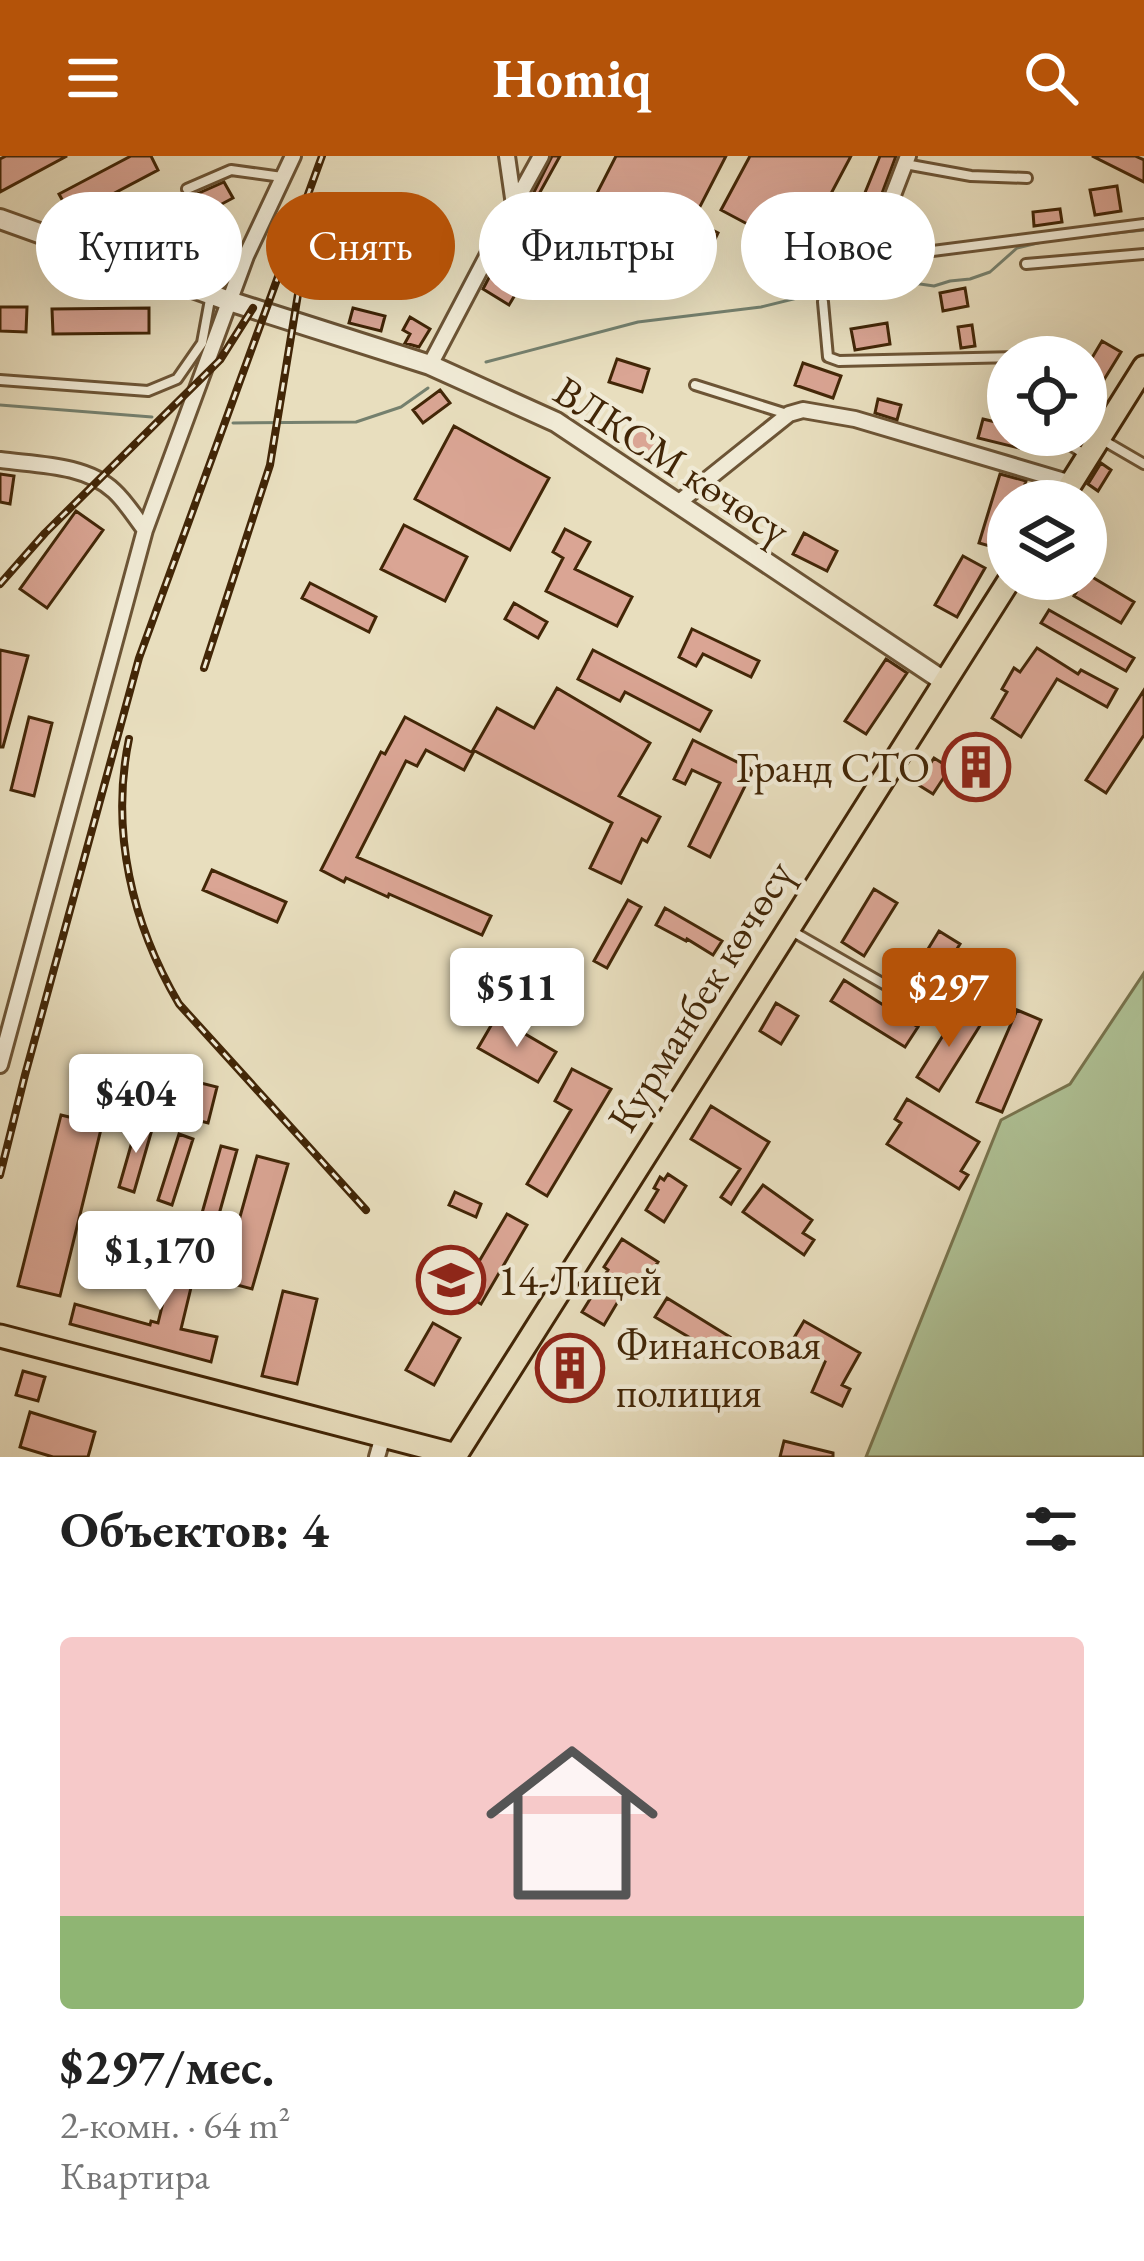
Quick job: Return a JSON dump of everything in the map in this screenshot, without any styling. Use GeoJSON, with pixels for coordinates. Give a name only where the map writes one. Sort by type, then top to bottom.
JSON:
{"type":"FeatureCollection","features":[{"type":"Feature","properties":{"kind":"main road"},"geometry":{"type":"LineString","coordinates":[[1107,426],[1144,367]]}},
{"type":"Feature","properties":{"kind":"main road","name":"Курманбек көчөсү"},"geometry":{"type":"LineString","coordinates":[[456,1455],[997,600]]}},
{"type":"Feature","properties":{"kind":"main road"},"geometry":{"type":"LineString","coordinates":[[0,1336],[380,1447],[456,1455]]}},
{"type":"Feature","properties":{"kind":"street"},"geometry":{"type":"LineString","coordinates":[[242,264],[292,156]]}},
{"type":"Feature","properties":{"kind":"street"},"geometry":{"type":"LineString","coordinates":[[507,156],[512,192]]}},
{"type":"Feature","properties":{"kind":"street"},"geometry":{"type":"LineString","coordinates":[[521,192],[541,156]]}},
{"type":"Feature","properties":{"kind":"street"},"geometry":{"type":"LineString","coordinates":[[894,192],[906,160]]}},
{"type":"Feature","properties":{"kind":"street","name":"ВЛКСМ көчөсү"},"geometry":{"type":"LineString","coordinates":[[0,219],[36,232]]}},
{"type":"Feature","properties":{"kind":"street"},"geometry":{"type":"LineString","coordinates":[[430,364],[479,271]]}},
{"type":"Feature","properties":{"kind":"street"},"geometry":{"type":"LineString","coordinates":[[0,1065],[145,530],[219,300]]}},
{"type":"Feature","properties":{"kind":"street","name":"ВЛКСМ көчөсү"},"geometry":{"type":"LineString","coordinates":[[229,300],[430,364],[556,422],[945,682]]}},
{"type":"Feature","properties":{"kind":"street"},"geometry":{"type":"LineString","coordinates":[[678,503],[789,414],[803,410],[855,419],[1030,480]]}},
{"type":"Feature","properties":{"kind":"street"},"geometry":{"type":"LineString","coordinates":[[0,460],[68,469],[100,481],[115,491],[145,530]]}},
{"type":"Feature","properties":{"kind":"lane"},"geometry":{"type":"LineString","coordinates":[[906,160],[971,176],[1027,178]]}},
{"type":"Feature","properties":{"kind":"lane"},"geometry":{"type":"LineString","coordinates":[[187,189],[231,170],[284,177]]}},
{"type":"Feature","properties":{"kind":"lane"},"geometry":{"type":"LineString","coordinates":[[935,251],[1144,224]]}},
{"type":"Feature","properties":{"kind":"lane"},"geometry":{"type":"LineString","coordinates":[[1026,264],[1144,254]]}},
{"type":"Feature","properties":{"kind":"lane"},"geometry":{"type":"LineString","coordinates":[[0,380],[148,391],[177,379],[202,343],[219,300]]}},
{"type":"Feature","properties":{"kind":"lane"},"geometry":{"type":"LineString","coordinates":[[823,302],[828,357],[839,361],[987,358]]}},
{"type":"Feature","properties":{"kind":"lane"},"geometry":{"type":"LineString","coordinates":[[694,385],[789,414]]}},
{"type":"Feature","properties":{"kind":"lane"},"geometry":{"type":"LineString","coordinates":[[1107,451],[1144,464]]}},
{"type":"Feature","properties":{"kind":"lane"},"geometry":{"type":"LineString","coordinates":[[788,929],[910,999]]}},
{"type":"Feature","properties":{"kind":"green space"},"geometry":{"type":"Polygon","coordinates":[[[1144,973],[1144,1457],[866,1457],[1001,1120],[1070,1084],[1144,973]]]}},
{"type":"Feature","properties":{"kind":"building"},"geometry":{"type":"Polygon","coordinates":[[[67,156],[0,192],[0,159],[67,156]]]}},
{"type":"Feature","properties":{"kind":"building"},"geometry":{"type":"Polygon","coordinates":[[[131,156],[151,156],[158,170],[116,192],[63,192],[131,156]]]}},
{"type":"Feature","properties":{"kind":"building"},"geometry":{"type":"Polygon","coordinates":[[[552,156],[560,156],[540,192],[534,192],[552,156]]]}},
{"type":"Feature","properties":{"kind":"building"},"geometry":{"type":"Polygon","coordinates":[[[616,156],[726,156],[707,192],[598,192],[616,156]]]}},
{"type":"Feature","properties":{"kind":"building"},"geometry":{"type":"Polygon","coordinates":[[[750,156],[851,156],[832,192],[741,192],[741,221],[721,210],[750,156]]]}},
{"type":"Feature","properties":{"kind":"building"},"geometry":{"type":"Polygon","coordinates":[[[880,156],[896,156],[882,192],[865,192],[880,156]]]}},
{"type":"Feature","properties":{"kind":"building"},"geometry":{"type":"Polygon","coordinates":[[[1092,156],[1144,160],[1144,182],[1092,156]]]}},
{"type":"Feature","properties":{"kind":"building"},"geometry":{"type":"Polygon","coordinates":[[[224,182],[230,192],[201,192],[224,182]]]}},
{"type":"Feature","properties":{"kind":"building"},"geometry":{"type":"Polygon","coordinates":[[[1117,186],[1121,211],[1095,215],[1090,190],[1117,186]]]}},
{"type":"Feature","properties":{"kind":"building"},"geometry":{"type":"Polygon","coordinates":[[[1060,209],[1062,222],[1034,226],[1033,212],[1060,209]]]}},
{"type":"Feature","properties":{"kind":"building"},"geometry":{"type":"Polygon","coordinates":[[[965,288],[968,306],[943,311],[940,293],[965,288]]]}},
{"type":"Feature","properties":{"kind":"building"},"geometry":{"type":"Polygon","coordinates":[[[0,307],[27,307],[26,332],[0,331],[0,307]]]}},
{"type":"Feature","properties":{"kind":"building"},"geometry":{"type":"Polygon","coordinates":[[[149,308],[149,333],[53,334],[52,309],[149,308]]]}},
{"type":"Feature","properties":{"kind":"building"},"geometry":{"type":"Polygon","coordinates":[[[353,308],[385,316],[381,331],[349,323],[353,308]]]}},
{"type":"Feature","properties":{"kind":"building"},"geometry":{"type":"Polygon","coordinates":[[[410,317],[430,329],[419,347],[405,343],[410,334],[403,330],[410,317]]]}},
{"type":"Feature","properties":{"kind":"building"},"geometry":{"type":"Polygon","coordinates":[[[887,323],[890,344],[855,350],[851,329],[887,323]]]}},
{"type":"Feature","properties":{"kind":"building"},"geometry":{"type":"Polygon","coordinates":[[[972,325],[975,346],[961,348],[958,327],[972,325]]]}},
{"type":"Feature","properties":{"kind":"building"},"geometry":{"type":"Polygon","coordinates":[[[1107,344],[1121,352],[1107,375],[1107,344]]]}},
{"type":"Feature","properties":{"kind":"building"},"geometry":{"type":"Polygon","coordinates":[[[617,359],[649,369],[642,392],[609,382],[617,359]]]}},
{"type":"Feature","properties":{"kind":"building"},"geometry":{"type":"Polygon","coordinates":[[[803,363],[841,376],[833,398],[795,385],[803,363]]]}},
{"type":"Feature","properties":{"kind":"building"},"geometry":{"type":"Polygon","coordinates":[[[440,390],[450,403],[423,423],[413,410],[440,390]]]}},
{"type":"Feature","properties":{"kind":"building"},"geometry":{"type":"Polygon","coordinates":[[[878,399],[901,405],[897,420],[875,413],[878,399]]]}},
{"type":"Feature","properties":{"kind":"building"},"geometry":{"type":"Polygon","coordinates":[[[983,419],[987,420],[987,440],[978,438],[983,419]]]}},
{"type":"Feature","properties":{"kind":"building"},"geometry":{"type":"Polygon","coordinates":[[[454,426],[549,478],[510,550],[415,499],[454,426]]]}},
{"type":"Feature","properties":{"kind":"building"},"geometry":{"type":"Polygon","coordinates":[[[638,426],[660,440],[648,459],[626,445],[638,426]]]}},
{"type":"Feature","properties":{"kind":"building"},"geometry":{"type":"Polygon","coordinates":[[[1101,463],[1111,470],[1105,480],[1090,480],[1101,463]]]}},
{"type":"Feature","properties":{"kind":"building"},"geometry":{"type":"Polygon","coordinates":[[[0,474],[14,476],[10,504],[0,502],[0,474]]]}},
{"type":"Feature","properties":{"kind":"building"},"geometry":{"type":"Polygon","coordinates":[[[76,511],[103,530],[47,608],[20,589],[76,511]]]}},
{"type":"Feature","properties":{"kind":"building"},"geometry":{"type":"Polygon","coordinates":[[[987,517],[987,545],[979,543],[987,517]]]}},
{"type":"Feature","properties":{"kind":"building"},"geometry":{"type":"Polygon","coordinates":[[[404,525],[467,557],[445,601],[381,569],[404,525]]]}},
{"type":"Feature","properties":{"kind":"building"},"geometry":{"type":"Polygon","coordinates":[[[565,529],[590,542],[575,569],[632,597],[617,626],[546,591],[563,558],[553,552],[565,529]]]}},
{"type":"Feature","properties":{"kind":"building"},"geometry":{"type":"Polygon","coordinates":[[[804,533],[837,551],[827,571],[793,554],[804,533]]]}},
{"type":"Feature","properties":{"kind":"building"},"geometry":{"type":"Polygon","coordinates":[[[963,556],[985,568],[957,617],[935,605],[963,556]]]}},
{"type":"Feature","properties":{"kind":"building"},"geometry":{"type":"Polygon","coordinates":[[[310,583],[376,617],[369,632],[302,598],[310,583]]]}},
{"type":"Feature","properties":{"kind":"building"},"geometry":{"type":"Polygon","coordinates":[[[1107,586],[1134,602],[1121,623],[1081,600],[1107,600],[1107,586]]]}},
{"type":"Feature","properties":{"kind":"building"},"geometry":{"type":"Polygon","coordinates":[[[514,603],[547,622],[538,638],[505,619],[514,603]]]}},
{"type":"Feature","properties":{"kind":"building"},"geometry":{"type":"Polygon","coordinates":[[[1049,610],[1134,658],[1126,671],[1041,623],[1049,610]]]}},
{"type":"Feature","properties":{"kind":"building"},"geometry":{"type":"Polygon","coordinates":[[[692,629],[759,661],[751,677],[703,654],[696,666],[679,657],[692,629]]]}},
{"type":"Feature","properties":{"kind":"building","name":"Гранд СТО"},"geometry":{"type":"Polygon","coordinates":[[[1037,648],[1078,674],[1081,670],[1117,689],[1107,707],[1057,679],[1021,737],[992,718],[1014,668],[1020,672],[1037,648]]]}},
{"type":"Feature","properties":{"kind":"building"},"geometry":{"type":"Polygon","coordinates":[[[0,650],[28,656],[3,747],[0,747],[0,650]]]}},
{"type":"Feature","properties":{"kind":"building"},"geometry":{"type":"Polygon","coordinates":[[[593,650],[711,711],[700,731],[625,692],[620,701],[578,679],[593,650]]]}},
{"type":"Feature","properties":{"kind":"building"},"geometry":{"type":"Polygon","coordinates":[[[886,659],[907,673],[866,734],[845,721],[886,659]]]}},
{"type":"Feature","properties":{"kind":"building"},"geometry":{"type":"Polygon","coordinates":[[[557,688],[650,743],[619,796],[660,817],[647,842],[642,839],[621,883],[590,868],[612,823],[473,750],[497,708],[534,728],[557,688]]]}},
{"type":"Feature","properties":{"kind":"building"},"geometry":{"type":"Polygon","coordinates":[[[1144,690],[1144,735],[1106,793],[1086,780],[1144,690]]]}},
{"type":"Feature","properties":{"kind":"building"},"geometry":{"type":"Polygon","coordinates":[[[29,717],[52,723],[34,796],[11,790],[29,717]]]}},
{"type":"Feature","properties":{"kind":"building"},"geometry":{"type":"Polygon","coordinates":[[[405,717],[473,753],[464,770],[426,750],[417,766],[406,761],[357,857],[491,916],[482,935],[321,870],[381,752],[385,754],[405,717]]]}},
{"type":"Feature","properties":{"kind":"building"},"geometry":{"type":"Polygon","coordinates":[[[693,740],[753,770],[710,857],[689,846],[720,783],[692,770],[685,784],[674,779],[693,740]]]}},
{"type":"Feature","properties":{"kind":"building","name":"Гранд СТО"},"geometry":{"type":"Polygon","coordinates":[[[967,750],[994,767],[984,784],[957,767],[967,750]]]}},
{"type":"Feature","properties":{"kind":"building"},"geometry":{"type":"Polygon","coordinates":[[[934,758],[950,768],[933,794],[917,784],[934,758]]]}},
{"type":"Feature","properties":{"kind":"building"},"geometry":{"type":"Polygon","coordinates":[[[212,870],[286,902],[277,922],[203,890],[212,870]]]}},
{"type":"Feature","properties":{"kind":"building"},"geometry":{"type":"Polygon","coordinates":[[[874,889],[897,903],[864,956],[842,942],[874,889]]]}},
{"type":"Feature","properties":{"kind":"building"},"geometry":{"type":"Polygon","coordinates":[[[628,900],[641,907],[607,968],[594,961],[628,900]]]}},
{"type":"Feature","properties":{"kind":"building"},"geometry":{"type":"Polygon","coordinates":[[[665,908],[722,941],[713,955],[656,925],[665,908]]]}},
{"type":"Feature","properties":{"kind":"building"},"geometry":{"type":"Polygon","coordinates":[[[939,931],[960,944],[930,992],[909,980],[939,931]]]}},
{"type":"Feature","properties":{"kind":"building"},"geometry":{"type":"Polygon","coordinates":[[[513,961],[528,968],[512,1005],[496,998],[513,961]]]}},
{"type":"Feature","properties":{"kind":"building"},"geometry":{"type":"Polygon","coordinates":[[[844,980],[918,1027],[905,1047],[831,1001],[844,980]]]}},
{"type":"Feature","properties":{"kind":"building"},"geometry":{"type":"Polygon","coordinates":[[[776,1003],[798,1016],[781,1044],[760,1031],[776,1003]]]}},
{"type":"Feature","properties":{"kind":"building"},"geometry":{"type":"Polygon","coordinates":[[[959,1010],[981,1024],[939,1091],[917,1077],[959,1010]]]}},
{"type":"Feature","properties":{"kind":"building"},"geometry":{"type":"Polygon","coordinates":[[[1017,1010],[1041,1020],[1002,1112],[977,1102],[1017,1010]]]}},
{"type":"Feature","properties":{"kind":"building"},"geometry":{"type":"Polygon","coordinates":[[[496,1017],[556,1052],[538,1082],[478,1048],[496,1017]]]}},
{"type":"Feature","properties":{"kind":"building"},"geometry":{"type":"Polygon","coordinates":[[[572,1069],[611,1089],[547,1196],[527,1184],[571,1110],[555,1101],[572,1069]]]}},
{"type":"Feature","properties":{"kind":"building"},"geometry":{"type":"Polygon","coordinates":[[[153,1071],[217,1087],[208,1123],[144,1107],[153,1071]]]}},
{"type":"Feature","properties":{"kind":"building"},"geometry":{"type":"Polygon","coordinates":[[[907,1099],[979,1142],[961,1171],[968,1175],[959,1189],[887,1144],[901,1123],[895,1119],[907,1099]]]}},
{"type":"Feature","properties":{"kind":"building"},"geometry":{"type":"Polygon","coordinates":[[[711,1106],[769,1142],[731,1204],[721,1197],[740,1169],[691,1139],[711,1106]]]}},
{"type":"Feature","properties":{"kind":"building"},"geometry":{"type":"Polygon","coordinates":[[[61,1115],[102,1125],[60,1296],[18,1286],[61,1115]]]}},
{"type":"Feature","properties":{"kind":"building"},"geometry":{"type":"Polygon","coordinates":[[[138,1121],[153,1126],[134,1192],[119,1187],[138,1121]]]}},
{"type":"Feature","properties":{"kind":"building"},"geometry":{"type":"Polygon","coordinates":[[[179,1134],[193,1139],[172,1205],[158,1200],[179,1134]]]}},
{"type":"Feature","properties":{"kind":"building"},"geometry":{"type":"Polygon","coordinates":[[[221,1146],[237,1150],[218,1218],[202,1213],[221,1146]]]}},
{"type":"Feature","properties":{"kind":"building"},"geometry":{"type":"Polygon","coordinates":[[[257,1156],[288,1164],[252,1289],[222,1281],[257,1156]]]}},
{"type":"Feature","properties":{"kind":"building"},"geometry":{"type":"Polygon","coordinates":[[[668,1174],[686,1186],[664,1222],[646,1210],[660,1177],[664,1180],[668,1174]]]}},
{"type":"Feature","properties":{"kind":"building"},"geometry":{"type":"Polygon","coordinates":[[[763,1185],[812,1220],[803,1233],[814,1240],[804,1255],[743,1212],[763,1185]]]}},
{"type":"Feature","properties":{"kind":"building"},"geometry":{"type":"Polygon","coordinates":[[[455,1192],[481,1204],[476,1217],[449,1205],[455,1192]]]}},
{"type":"Feature","properties":{"kind":"building"},"geometry":{"type":"Polygon","coordinates":[[[507,1214],[527,1225],[481,1304],[461,1292],[507,1214]]]}},
{"type":"Feature","properties":{"kind":"building"},"geometry":{"type":"Polygon","coordinates":[[[179,1236],[202,1242],[181,1329],[217,1337],[211,1362],[70,1324],[75,1304],[150,1325],[151,1321],[158,1323],[179,1236]]]}},
{"type":"Feature","properties":{"kind":"building"},"geometry":{"type":"Polygon","coordinates":[[[622,1239],[658,1262],[640,1290],[629,1283],[604,1325],[582,1312],[622,1239]]]}},
{"type":"Feature","properties":{"kind":"building"},"geometry":{"type":"Polygon","coordinates":[[[283,1291],[317,1299],[297,1384],[262,1376],[283,1291]]]}},
{"type":"Feature","properties":{"kind":"building"},"geometry":{"type":"Polygon","coordinates":[[[667,1298],[730,1337],[719,1355],[655,1317],[667,1298]]]}},
{"type":"Feature","properties":{"kind":"building"},"geometry":{"type":"Polygon","coordinates":[[[804,1321],[860,1353],[842,1385],[850,1389],[842,1406],[812,1392],[825,1362],[791,1343],[804,1321]]]}},
{"type":"Feature","properties":{"kind":"building"},"geometry":{"type":"Polygon","coordinates":[[[433,1323],[460,1338],[434,1385],[406,1370],[433,1323]]]}},
{"type":"Feature","properties":{"kind":"building","name":"Финансовая полиция"},"geometry":{"type":"Polygon","coordinates":[[[569,1345],[590,1358],[570,1391],[550,1379],[569,1345]]]}},
{"type":"Feature","properties":{"kind":"building"},"geometry":{"type":"Polygon","coordinates":[[[23,1371],[45,1377],[38,1401],[16,1395],[23,1371]]]}},
{"type":"Feature","properties":{"kind":"building"},"geometry":{"type":"Polygon","coordinates":[[[30,1412],[95,1432],[88,1457],[53,1457],[20,1447],[30,1412]]]}},
{"type":"Feature","properties":{"kind":"building"},"geometry":{"type":"Polygon","coordinates":[[[784,1441],[833,1453],[833,1457],[780,1457],[784,1441]]]}},
{"type":"Feature","properties":{"kind":"waterway"},"geometry":{"type":"LineString","coordinates":[[486,362],[638,322],[761,307],[891,275],[934,286],[970,279],[990,272],[1017,248],[1144,230]]}},
{"type":"Feature","properties":{"kind":"waterway"},"geometry":{"type":"LineString","coordinates":[[233,423],[356,422],[401,407],[428,388]]}},
{"type":"Feature","properties":{"kind":"waterway"},"geometry":{"type":"LineString","coordinates":[[0,405],[152,417]]}},
{"type":"Feature","properties":{"kind":"railway"},"geometry":{"type":"LineString","coordinates":[[0,1175],[139,658],[322,156]]}},
{"type":"Feature","properties":{"kind":"railway"},"geometry":{"type":"LineString","coordinates":[[204,668],[270,465],[297,300]]}},
{"type":"Feature","properties":{"kind":"railway"},"geometry":{"type":"LineString","coordinates":[[0,584],[45,533],[220,360],[253,308]]}},
{"type":"Feature","properties":{"kind":"railway"},"geometry":{"type":"LineString","coordinates":[[129,739],[122,808],[124,842],[138,909],[163,973],[179,1004],[366,1210]]}},
{"type":"Feature","properties":{"kind":"place","name":"Гранд СТО"},"geometry":{"type":"Point","coordinates":[976,767]}},
{"type":"Feature","properties":{"kind":"place","name":"14-Лицей"},"geometry":{"type":"Point","coordinates":[451,1280]}},
{"type":"Feature","properties":{"kind":"place","name":"Финансовая полиция"},"geometry":{"type":"Point","coordinates":[570,1368]}}]}
